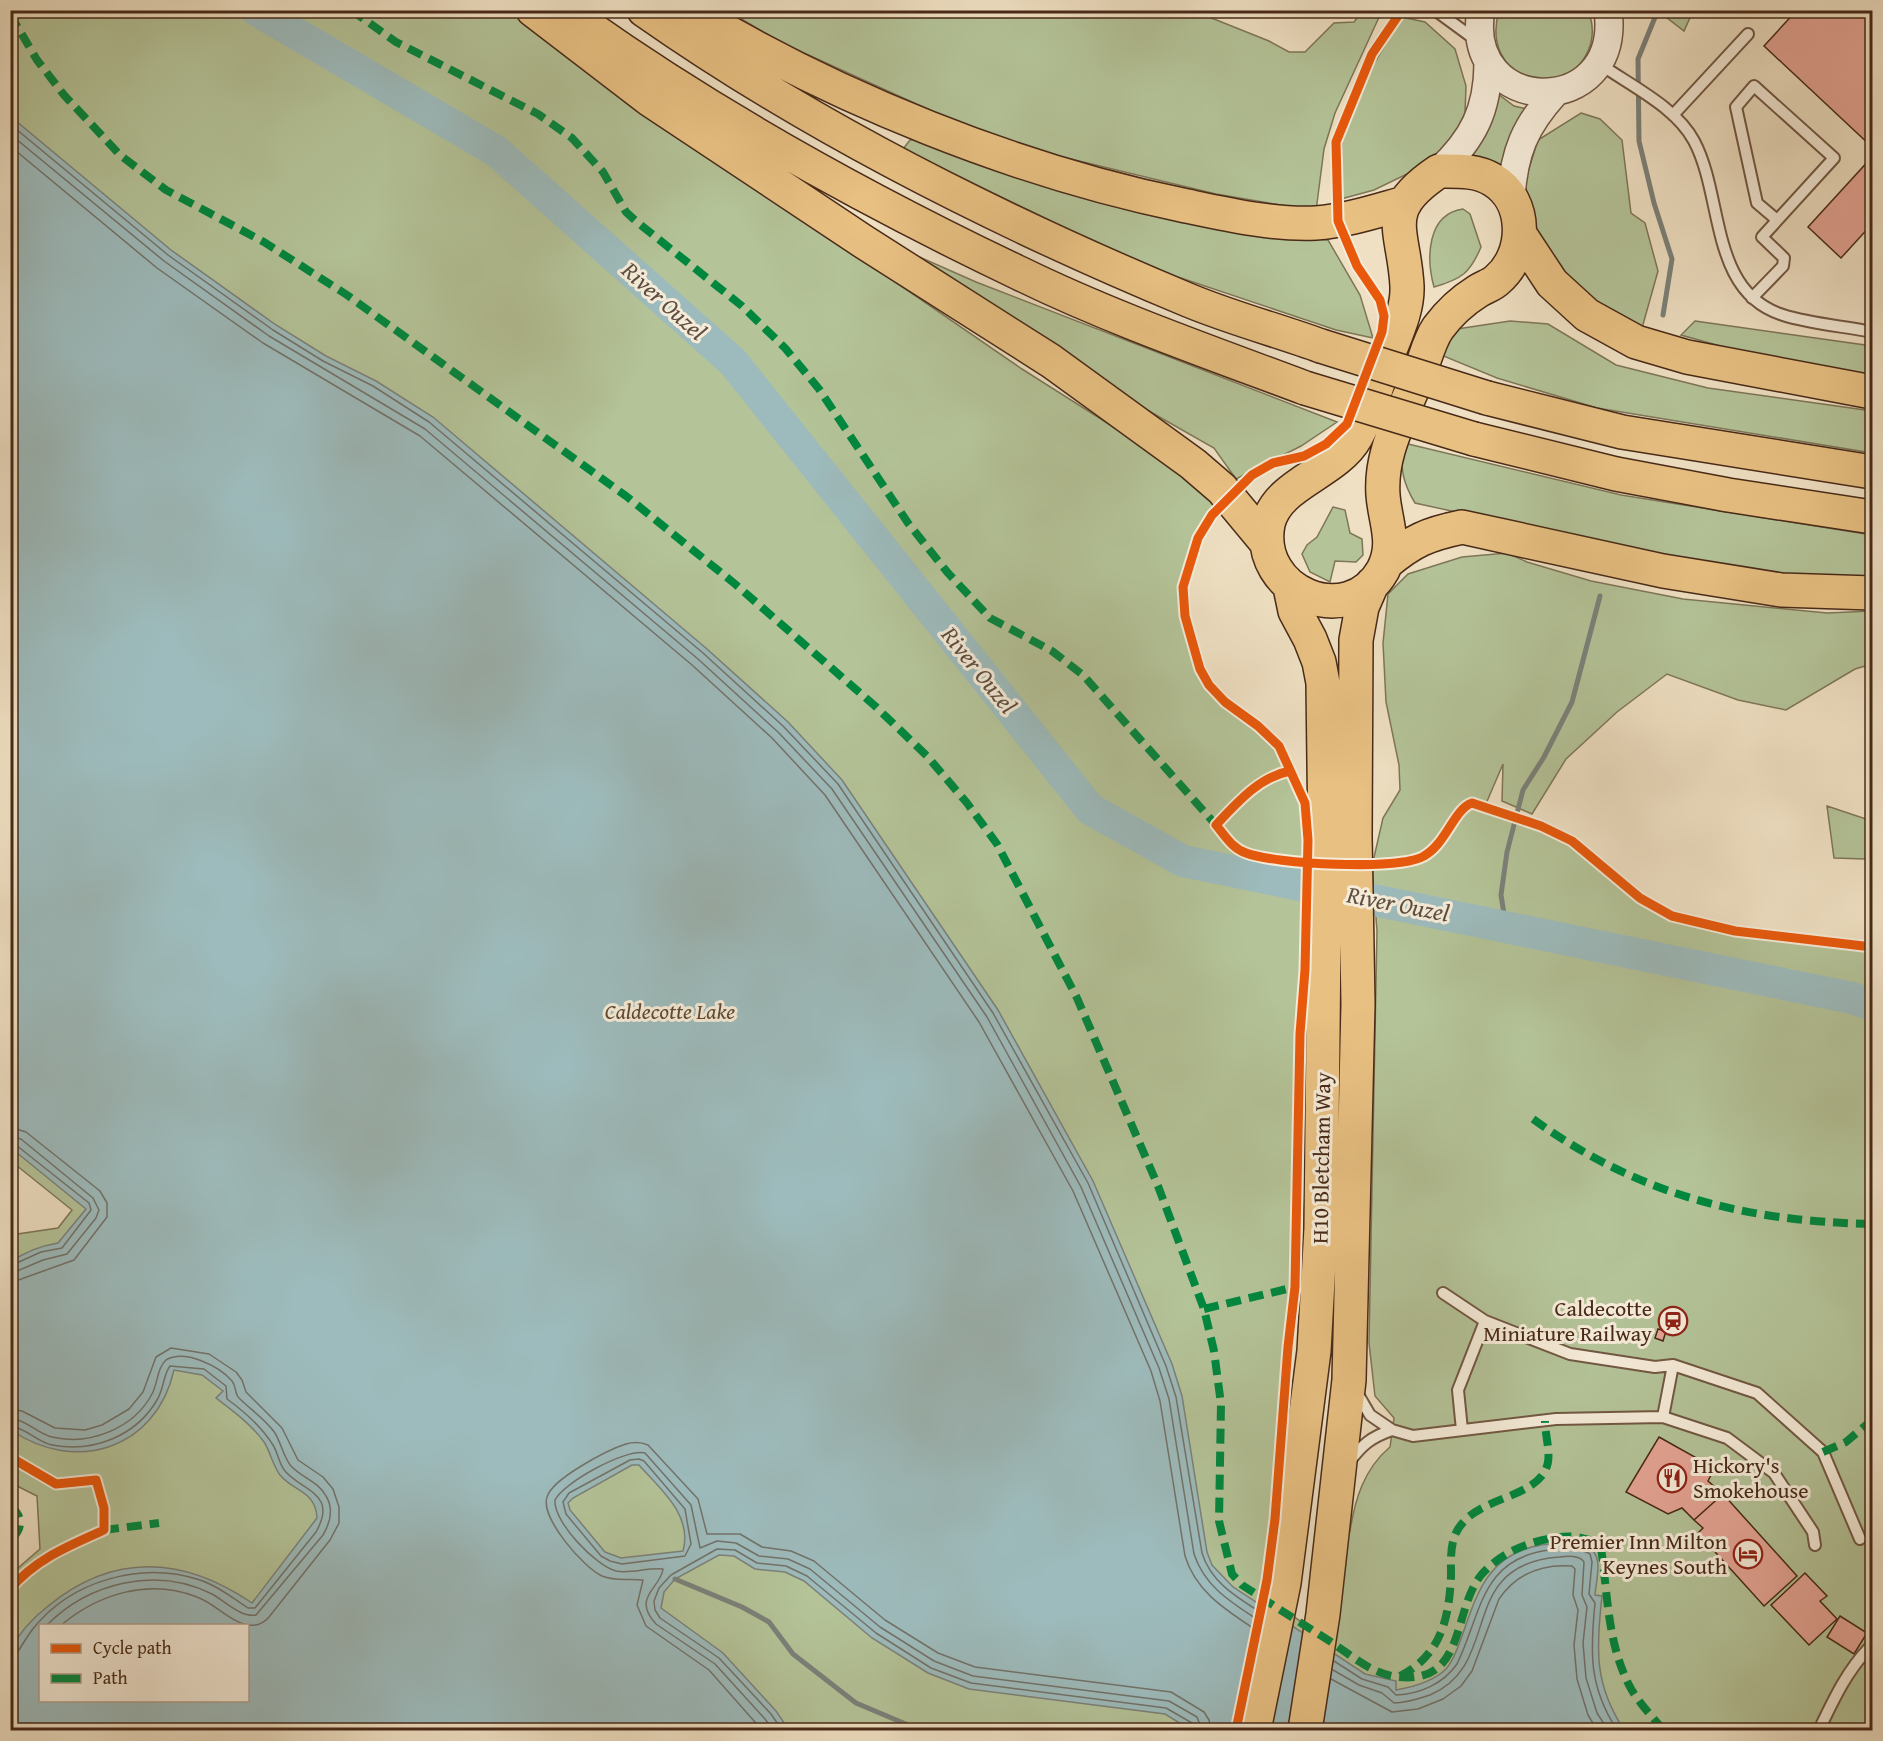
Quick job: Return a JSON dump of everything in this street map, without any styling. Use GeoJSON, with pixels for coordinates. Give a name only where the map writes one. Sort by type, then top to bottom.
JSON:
{"type":"FeatureCollection","features":[{"type":"Feature","properties":{"kind":"highway"},"geometry":{"type":"LineString","coordinates":[[533,10],[649,99],[864,242],[1051,361],[1193,464],[1232,500],[1266,542],[1273,563],[1290,587],[1314,598],[1339,600],[1356,595],[1409,544],[1431,533],[1462,526],[1663,571],[1781,590],[1872,593]]}},
{"type":"Feature","properties":{"kind":"highway"},"geometry":{"type":"LineString","coordinates":[[566,10],[702,105],[832,178],[1010,269],[1185,343],[1305,388],[1474,439],[1616,474],[1728,495],[1872,517]]}},
{"type":"Feature","properties":{"kind":"highway"},"geometry":{"type":"LineString","coordinates":[[644,10],[774,96],[868,150],[1040,234],[1190,300],[1487,398],[1622,432],[1872,472]]}},
{"type":"Feature","properties":{"kind":"highway"},"geometry":{"type":"LineString","coordinates":[[690,10],[812,75],[921,125],[1022,161],[1124,193],[1279,222],[1317,223],[1361,215],[1405,203]]}},
{"type":"Feature","properties":{"kind":"highway"},"geometry":{"type":"LineString","coordinates":[[1266,542],[1269,521],[1276,507],[1295,487],[1321,473],[1335,462],[1356,437],[1403,315],[1407,286],[1397,230],[1405,203],[1419,184],[1439,171],[1473,172],[1494,180],[1511,197],[1521,236],[1552,283],[1587,315],[1636,342],[1687,357],[1872,392]]}},
{"type":"Feature","properties":{"kind":"highway"},"geometry":{"type":"LineString","coordinates":[[1379,574],[1391,546],[1383,494],[1388,450],[1436,331],[1456,307],[1498,280],[1513,260],[1521,236]]}},
{"type":"Feature","properties":{"kind":"highway","name":"H10 Bletcham Way"},"geometry":{"type":"LineString","coordinates":[[1254,1731],[1284,1583],[1314,1340],[1321,1228],[1324,970],[1340,838],[1356,640],[1362,607],[1379,574]]}},
{"type":"Feature","properties":{"kind":"highway","name":"H10 Bletcham Way"},"geometry":{"type":"LineString","coordinates":[[1290,587],[1294,611],[1316,654],[1323,683],[1340,838],[1357,963],[1349,1380],[1323,1614],[1305,1731]]}},
{"type":"Feature","properties":{"kind":"street"},"geometry":{"type":"LineString","coordinates":[[1439,171],[1460,152],[1475,128],[1488,84],[1481,10]]}},
{"type":"Feature","properties":{"kind":"street"},"geometry":{"type":"LineString","coordinates":[[1484,53],[1501,78],[1517,88],[1535,93],[1555,93],[1572,88],[1588,78],[1600,64],[1609,38],[1608,10]]}},
{"type":"Feature","properties":{"kind":"street"},"geometry":{"type":"LineString","coordinates":[[1511,197],[1513,170],[1521,140],[1535,114],[1555,93]]}},
{"type":"Feature","properties":{"kind":"lane"},"geometry":{"type":"LineString","coordinates":[[1434,10],[1484,53]]}},
{"type":"Feature","properties":{"kind":"lane"},"geometry":{"type":"LineString","coordinates":[[1673,115],[1748,34]]}},
{"type":"Feature","properties":{"kind":"lane"},"geometry":{"type":"LineString","coordinates":[[1600,64],[1673,115],[1694,140],[1709,180],[1728,266],[1752,298],[1782,315],[1872,332]]}},
{"type":"Feature","properties":{"kind":"lane"},"geometry":{"type":"LineString","coordinates":[[1752,298],[1783,266],[1784,258],[1762,237],[1834,158],[1754,86],[1736,107],[1757,203],[1777,220]]}},
{"type":"Feature","properties":{"kind":"lane"},"geometry":{"type":"LineString","coordinates":[[1443,1293],[1485,1321],[1570,1354],[1655,1367],[1673,1365],[1757,1394],[1823,1452],[1860,1539]]}},
{"type":"Feature","properties":{"kind":"lane"},"geometry":{"type":"LineString","coordinates":[[1462,1430],[1458,1390],[1485,1321]]}},
{"type":"Feature","properties":{"kind":"lane"},"geometry":{"type":"LineString","coordinates":[[1663,1417],[1673,1365]]}},
{"type":"Feature","properties":{"kind":"lane"},"geometry":{"type":"LineString","coordinates":[[1349,1380],[1370,1414],[1392,1430],[1413,1436],[1556,1419],[1663,1417],[1727,1438],[1774,1473],[1813,1532],[1815,1545]]}},
{"type":"Feature","properties":{"kind":"lane"},"geometry":{"type":"LineString","coordinates":[[1339,1476],[1363,1444],[1374,1436],[1392,1430]]}},
{"type":"Feature","properties":{"kind":"lane"},"geometry":{"type":"LineString","coordinates":[[1819,1731],[1835,1695],[1856,1661],[1869,1648]]}},
{"type":"Feature","properties":{"kind":"green space"},"geometry":{"type":"Polygon","coordinates":[[[1588,10],[1592,30],[1588,51],[1576,68],[1560,78],[1543,81],[1526,77],[1512,68],[1501,53],[1496,34],[1499,11],[1588,10]]]}},
{"type":"Feature","properties":{"kind":"green space","name":"Caldecotte Lake"},"geometry":{"type":"Polygon","coordinates":[[[11,11],[513,11],[626,97],[1022,369],[1161,457],[1216,506],[1198,538],[1183,587],[1185,616],[1193,647],[1200,669],[1209,685],[1279,746],[1290,771],[1304,791],[1308,840],[1305,970],[1300,1034],[1295,1287],[1288,1347],[1275,1519],[1264,1596],[1319,1634],[1333,1533],[1350,1531],[1362,1485],[1373,1465],[1390,1447],[1394,1418],[1375,1396],[1369,1343],[1377,931],[1372,866],[1383,818],[1400,790],[1399,765],[1386,702],[1383,643],[1388,594],[1408,574],[1462,557],[1507,553],[1527,562],[1591,581],[1683,599],[1827,613],[1872,611],[1872,664],[1855,669],[1786,710],[1738,700],[1667,674],[1617,712],[1566,759],[1532,814],[1502,801],[1503,764],[1485,806],[1541,826],[1572,841],[1640,898],[1672,916],[1735,931],[1872,947],[1872,1730],[11,1730],[11,1574],[40,1549],[37,1496],[11,1483],[11,1235],[58,1228],[72,1210],[11,1161],[11,11]]]}},
{"type":"Feature","properties":{"kind":"green space"},"geometry":{"type":"Polygon","coordinates":[[[728,11],[1194,11],[1269,41],[1289,52],[1305,52],[1334,23],[1354,22],[1362,11],[1381,13],[1335,113],[1324,149],[1316,211],[1216,194],[1000,142],[782,43],[728,11]]]}},
{"type":"Feature","properties":{"kind":"green space"},"geometry":{"type":"Polygon","coordinates":[[[1645,11],[1693,11],[1684,31],[1667,18],[1645,11]]]}},
{"type":"Feature","properties":{"kind":"green space"},"geometry":{"type":"Polygon","coordinates":[[[1402,17],[1425,22],[1455,49],[1466,86],[1465,113],[1454,138],[1434,161],[1374,190],[1341,199],[1342,140],[1370,70],[1402,17]]]}},
{"type":"Feature","properties":{"kind":"green space"},"geometry":{"type":"Polygon","coordinates":[[[1498,94],[1514,106],[1532,110],[1511,142],[1498,178],[1465,168],[1482,140],[1498,94]]]}},
{"type":"Feature","properties":{"kind":"green space"},"geometry":{"type":"Polygon","coordinates":[[[1581,113],[1600,119],[1622,140],[1631,213],[1645,223],[1658,271],[1642,328],[1584,294],[1549,254],[1520,197],[1538,140],[1581,113]]]}},
{"type":"Feature","properties":{"kind":"green space"},"geometry":{"type":"Polygon","coordinates":[[[932,139],[1087,199],[1234,230],[1328,240],[1360,295],[1373,338],[1336,330],[1175,276],[1092,241],[903,149],[910,140],[932,139]]]}},
{"type":"Feature","properties":{"kind":"green space"},"geometry":{"type":"Polygon","coordinates":[[[1463,209],[1470,214],[1481,247],[1464,274],[1434,287],[1430,251],[1436,228],[1442,219],[1463,209]]]}},
{"type":"Feature","properties":{"kind":"green space"},"geometry":{"type":"Polygon","coordinates":[[[888,243],[976,282],[1337,422],[1301,446],[1236,479],[1214,448],[1098,382],[888,243]]]}},
{"type":"Feature","properties":{"kind":"green space"},"geometry":{"type":"Polygon","coordinates":[[[1510,321],[1548,324],[1616,365],[1708,388],[1872,411],[1872,453],[1597,408],[1497,378],[1441,355],[1457,329],[1510,321]]]}},
{"type":"Feature","properties":{"kind":"green space"},"geometry":{"type":"Polygon","coordinates":[[[1695,321],[1872,346],[1872,378],[1756,356],[1681,335],[1695,321]]]}},
{"type":"Feature","properties":{"kind":"green space"},"geometry":{"type":"Polygon","coordinates":[[[1404,443],[1621,495],[1872,535],[1872,582],[1847,583],[1702,561],[1574,538],[1415,503],[1403,474],[1404,443]]]}},
{"type":"Feature","properties":{"kind":"green space"},"geometry":{"type":"Polygon","coordinates":[[[1333,507],[1345,510],[1350,533],[1362,539],[1363,555],[1356,562],[1335,561],[1330,582],[1310,572],[1302,554],[1307,545],[1317,537],[1333,507]]]}},
{"type":"Feature","properties":{"kind":"green space"},"geometry":{"type":"Polygon","coordinates":[[[1827,806],[1872,821],[1872,842],[1865,859],[1834,858],[1827,806]]]}},
{"type":"Feature","properties":{"kind":"water","name":"Caldecotte Lake"},"geometry":{"type":"Polygon","coordinates":[[[10,116],[171,250],[276,325],[326,356],[376,381],[433,417],[707,649],[788,722],[842,780],[998,1010],[1093,1181],[1172,1364],[1182,1396],[1207,1552],[1212,1565],[1233,1587],[1365,1674],[1396,1681],[1396,1690],[1429,1681],[1446,1669],[1456,1653],[1473,1605],[1487,1578],[1508,1557],[1546,1544],[1581,1544],[1592,1549],[1596,1554],[1598,1567],[1595,1595],[1602,1596],[1598,1650],[1602,1681],[1614,1713],[1624,1730],[1191,1730],[1165,1714],[969,1689],[928,1673],[872,1638],[804,1581],[785,1572],[755,1569],[734,1556],[719,1555],[675,1579],[664,1592],[661,1608],[723,1653],[776,1711],[789,1730],[11,1730],[9,1669],[13,1647],[36,1616],[72,1589],[97,1577],[123,1569],[148,1567],[174,1569],[200,1576],[226,1587],[252,1603],[317,1518],[316,1509],[309,1497],[280,1475],[259,1435],[216,1398],[223,1391],[202,1375],[174,1370],[164,1397],[150,1419],[131,1436],[110,1446],[86,1451],[61,1450],[36,1443],[11,1430],[11,1262],[33,1250],[58,1243],[86,1209],[11,1148],[10,116]],[[632,1465],[573,1498],[568,1503],[570,1510],[605,1552],[621,1558],[683,1551],[685,1538],[679,1514],[665,1493],[639,1465],[632,1465]]]}},
{"type":"Feature","properties":{"kind":"building"},"geometry":{"type":"Polygon","coordinates":[[[1797,10],[1872,10],[1872,147],[1764,46],[1797,10]]]}},
{"type":"Feature","properties":{"kind":"building"},"geometry":{"type":"Polygon","coordinates":[[[1872,157],[1872,224],[1841,258],[1808,227],[1872,157]]]}},
{"type":"Feature","properties":{"kind":"building"},"geometry":{"type":"Polygon","coordinates":[[[1658,1329],[1666,1331],[1663,1341],[1655,1338],[1658,1329]]]}},
{"type":"Feature","properties":{"kind":"building","name":"Hickory's Smokehouse"},"geometry":{"type":"Polygon","coordinates":[[[1659,1437],[1702,1461],[1700,1467],[1711,1475],[1708,1481],[1723,1494],[1694,1520],[1682,1508],[1668,1514],[1626,1492],[1659,1437]]]}},
{"type":"Feature","properties":{"kind":"building","name":"Premier Inn Milton Keynes South"},"geometry":{"type":"Polygon","coordinates":[[[1723,1494],[1797,1576],[1764,1606],[1698,1533],[1703,1528],[1694,1520],[1723,1494]]]}},
{"type":"Feature","properties":{"kind":"building"},"geometry":{"type":"Polygon","coordinates":[[[1805,1573],[1827,1596],[1820,1601],[1837,1619],[1809,1645],[1771,1605],[1805,1573]]]}},
{"type":"Feature","properties":{"kind":"building"},"geometry":{"type":"Polygon","coordinates":[[[1840,1616],[1867,1633],[1854,1654],[1827,1637],[1840,1616]]]}},
{"type":"Feature","properties":{"kind":"waterway","name":"River Ouzel"},"geometry":{"type":"LineString","coordinates":[[256,10],[496,151],[733,362],[1090,809],[1183,861],[1852,998],[1872,1005]]}},
{"type":"Feature","properties":{"kind":"waterway"},"geometry":{"type":"LineString","coordinates":[[1658,10],[1638,59],[1639,141],[1654,203],[1672,259],[1663,315]]}},
{"type":"Feature","properties":{"kind":"waterway"},"geometry":{"type":"LineString","coordinates":[[1506,926],[1501,895],[1507,852],[1523,790],[1544,757],[1572,702],[1600,596]]}},
{"type":"Feature","properties":{"kind":"waterway"},"geometry":{"type":"LineString","coordinates":[[675,1579],[742,1607],[769,1622],[793,1654],[856,1703],[920,1730]]}},
{"type":"Feature","properties":{"kind":"marked path"},"geometry":{"type":"LineString","coordinates":[[351,10],[396,42],[538,114],[572,138],[603,172],[626,212],[742,306],[785,348],[819,389],[908,523],[948,573],[990,618],[1052,651],[1083,675],[1216,825]]}},
{"type":"Feature","properties":{"kind":"marked path"},"geometry":{"type":"LineString","coordinates":[[10,14],[37,60],[64,95],[120,155],[166,190],[264,242],[347,295],[626,496],[735,584],[875,706],[927,756],[967,803],[997,844],[1077,998],[1158,1186],[1204,1309],[1214,1351],[1221,1404],[1219,1521],[1232,1574],[1242,1585],[1380,1673],[1399,1677],[1421,1676],[1436,1669],[1447,1657],[1473,1589],[1482,1574],[1497,1560],[1534,1542],[1567,1537],[1579,1537],[1591,1541],[1601,1548],[1609,1618],[1622,1668],[1636,1697],[1663,1730]]}},
{"type":"Feature","properties":{"kind":"marked path"},"geometry":{"type":"LineString","coordinates":[[1533,1119],[1572,1145],[1612,1167],[1653,1185],[1694,1199],[1780,1217],[1872,1224]]}},
{"type":"Feature","properties":{"kind":"marked path"},"geometry":{"type":"LineString","coordinates":[[1204,1309],[1295,1287]]}},
{"type":"Feature","properties":{"kind":"marked path"},"geometry":{"type":"LineString","coordinates":[[1823,1452],[1846,1442],[1872,1420]]}},
{"type":"Feature","properties":{"kind":"marked path"},"geometry":{"type":"LineString","coordinates":[[1400,1676],[1425,1658],[1440,1634],[1448,1607],[1452,1545],[1455,1535],[1464,1522],[1490,1504],[1533,1484],[1543,1475],[1548,1462],[1545,1421]]}},
{"type":"Feature","properties":{"kind":"marked path"},"geometry":{"type":"LineString","coordinates":[[10,1506],[20,1519],[17,1532],[10,1540]]}},
{"type":"Feature","properties":{"kind":"marked path"},"geometry":{"type":"LineString","coordinates":[[104,1530],[159,1523]]}},
{"type":"Feature","properties":{"kind":"cycle path"},"geometry":{"type":"LineString","coordinates":[[1236,1730],[1267,1580],[1275,1519],[1288,1347],[1295,1287],[1300,1034],[1305,970],[1308,840],[1305,803],[1279,746],[1258,726],[1225,702],[1209,685],[1200,669],[1185,616],[1183,587],[1198,538],[1212,515],[1252,475],[1273,463],[1304,456],[1326,444],[1347,424],[1382,332],[1384,316],[1380,300],[1357,266],[1338,221],[1336,142],[1372,54],[1402,10]]}},
{"type":"Feature","properties":{"kind":"cycle path"},"geometry":{"type":"LineString","coordinates":[[1290,771],[1258,785],[1216,825],[1237,848],[1261,857],[1308,863],[1364,865],[1410,861],[1432,851],[1460,812],[1472,803],[1541,826],[1572,841],[1640,898],[1672,916],[1735,931],[1872,947]]}},
{"type":"Feature","properties":{"kind":"cycle path"},"geometry":{"type":"LineString","coordinates":[[10,1457],[56,1484],[96,1480],[104,1508],[104,1530],[42,1561],[10,1589]]}},
{"type":"Feature","properties":{"kind":"place","name":"Caldecotte Miniature Railway"},"geometry":{"type":"Point","coordinates":[1673,1321]}},
{"type":"Feature","properties":{"kind":"place","name":"Hickory's Smokehouse"},"geometry":{"type":"Point","coordinates":[1672,1478]}},
{"type":"Feature","properties":{"kind":"place","name":"Premier Inn Milton Keynes South"},"geometry":{"type":"Point","coordinates":[1748,1554]}}]}
